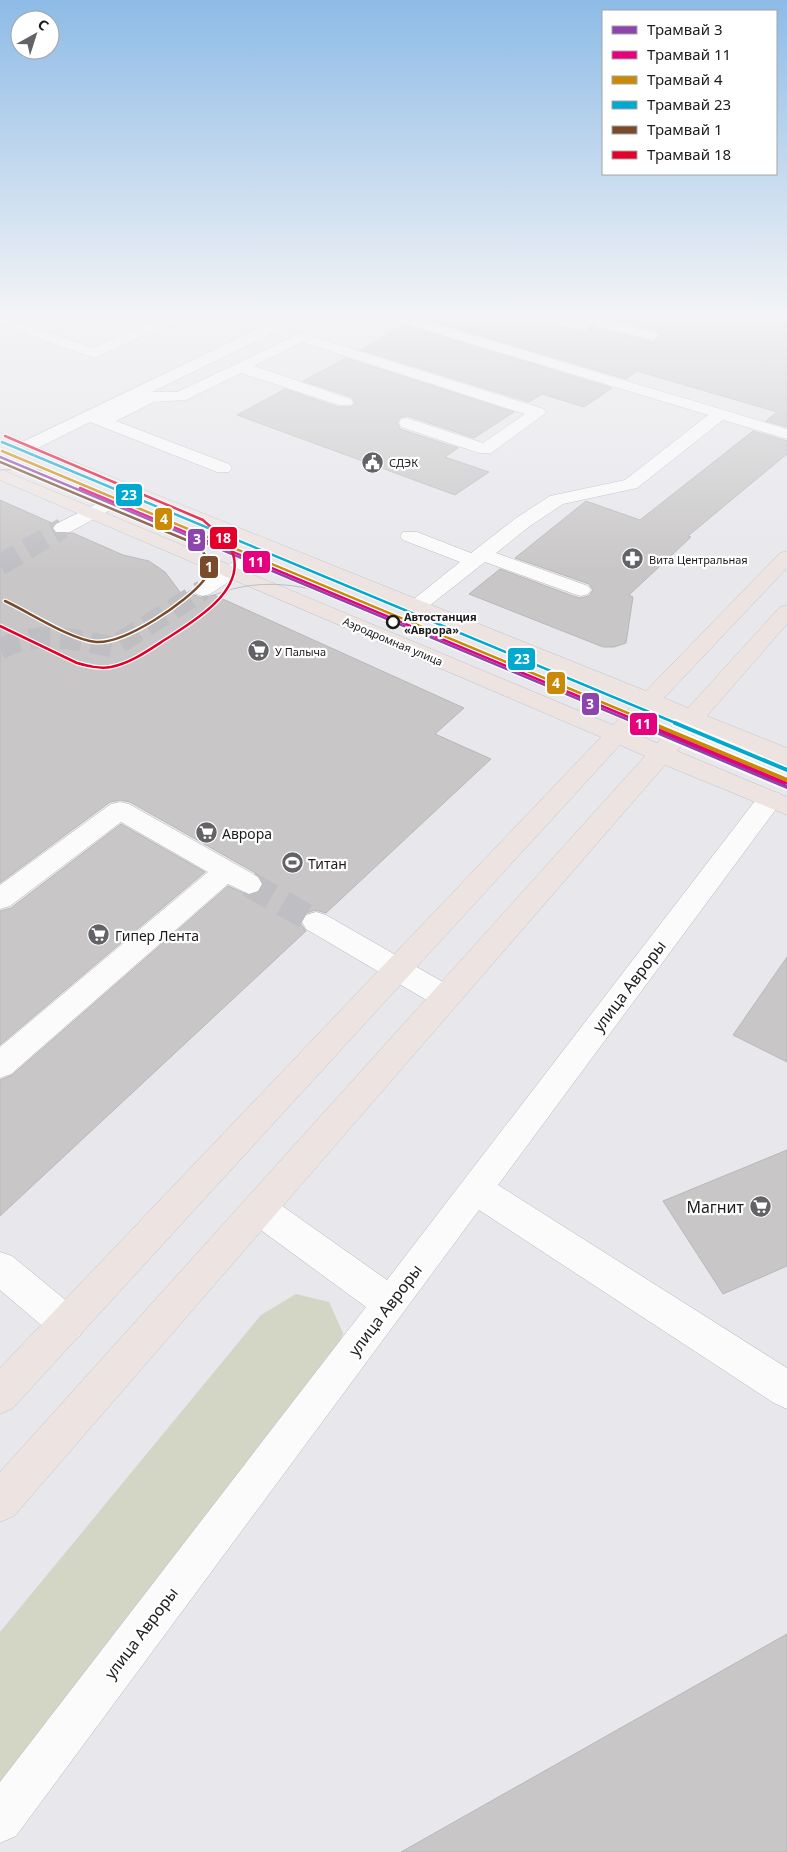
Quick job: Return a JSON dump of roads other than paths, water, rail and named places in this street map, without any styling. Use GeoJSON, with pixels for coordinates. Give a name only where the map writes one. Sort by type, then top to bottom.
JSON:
{"type":"FeatureCollection","features":[{"type":"Feature","properties":{"kind":"main road"},"geometry":{"type":"LineString","coordinates":[[0,437],[787,757]]}},
{"type":"Feature","properties":{"kind":"main road","name":"Аэродромная улица"},"geometry":{"type":"LineString","coordinates":[[0,474],[778,803]]}},
{"type":"Feature","properties":{"kind":"main road"},"geometry":{"type":"LineString","coordinates":[[0,1395],[399,970],[615,735],[787,557]]}},
{"type":"Feature","properties":{"kind":"main road"},"geometry":{"type":"LineString","coordinates":[[0,1502],[690,718],[787,611]]}},
{"type":"Feature","properties":{"kind":"lane"},"geometry":{"type":"LineString","coordinates":[[96,418],[132,399]]}},
{"type":"Feature","properties":{"kind":"lane"},"geometry":{"type":"LineString","coordinates":[[26,447],[144,399]]}},
{"type":"Feature","properties":{"kind":"lane"},"geometry":{"type":"LineString","coordinates":[[337,399],[345,402]]}},
{"type":"Feature","properties":{"kind":"lane"},"geometry":{"type":"LineString","coordinates":[[407,423],[485,449],[538,413],[496,399]]}},
{"type":"Feature","properties":{"kind":"lane"},"geometry":{"type":"LineString","coordinates":[[672,399],[787,434]]}},
{"type":"Feature","properties":{"kind":"lane"},"geometry":{"type":"LineString","coordinates":[[417,606],[523,522],[557,500],[631,484],[720,414]]}},
{"type":"Feature","properties":{"kind":"lane"},"geometry":{"type":"LineString","coordinates":[[96,418],[223,468]]}},
{"type":"Feature","properties":{"kind":"lane"},"geometry":{"type":"LineString","coordinates":[[64,528],[132,491]]}},
{"type":"Feature","properties":{"kind":"lane"},"geometry":{"type":"LineString","coordinates":[[410,536],[581,590]]}},
{"type":"Feature","properties":{"kind":"lane"},"geometry":{"type":"LineString","coordinates":[[203,590],[270,547]]}},
{"type":"Feature","properties":{"kind":"lane","name":"улица Авроры"},"geometry":{"type":"LineString","coordinates":[[0,1820],[475,1189],[778,803]]}},
{"type":"Feature","properties":{"kind":"lane"},"geometry":{"type":"LineString","coordinates":[[0,899],[120,810],[238,878],[0,1065]]}},
{"type":"Feature","properties":{"kind":"lane"},"geometry":{"type":"LineString","coordinates":[[316,922],[445,997]]}},
{"type":"Feature","properties":{"kind":"lane"},"geometry":{"type":"LineString","coordinates":[[475,1189],[787,1390]]}},
{"type":"Feature","properties":{"kind":"lane"},"geometry":{"type":"LineString","coordinates":[[259,1209],[390,1303]]}},
{"type":"Feature","properties":{"kind":"lane"},"geometry":{"type":"LineString","coordinates":[[0,1268],[67,1324]]}},
{"type":"Feature","properties":{"kind":"tunnel"},"geometry":{"type":"LineString","coordinates":[[0,565],[63,528]]}},
{"type":"Feature","properties":{"kind":"tunnel"},"geometry":{"type":"LineString","coordinates":[[0,649],[14,643],[42,638],[70,639],[113,647],[203,590]]}},
{"type":"Feature","properties":{"kind":"tunnel"},"geometry":{"type":"LineString","coordinates":[[249,884],[316,922]]}},
{"type":"Feature","properties":{"kind":"tram line","name":"18"},"geometry":{"type":"LineString","coordinates":[[0,626],[50,652],[77,663],[90,667],[110,667],[127,662],[143,653],[202,615],[228,587],[234,571],[233,554],[223,537],[203,520],[5,436]]}},
{"type":"Feature","properties":{"kind":"tram line","name":"23"},"geometry":{"type":"LineString","coordinates":[[2,442],[787,770]]}},
{"type":"Feature","properties":{"kind":"tram line","name":"4"},"geometry":{"type":"LineString","coordinates":[[2,451],[787,780]]}},
{"type":"Feature","properties":{"kind":"tram line","name":"3"},"geometry":{"type":"LineString","coordinates":[[0,457],[787,787]]}},
{"type":"Feature","properties":{"kind":"tram line","name":"1"},"geometry":{"type":"LineString","coordinates":[[0,462],[191,542],[203,552],[210,562],[204,580],[184,599],[137,629],[107,641],[96,642],[87,640],[5,601]]}},
{"type":"Feature","properties":{"kind":"tram line"},"geometry":{"type":"LineString","coordinates":[[0,470],[28,469],[57,472]]}},
{"type":"Feature","properties":{"kind":"tram line","name":"11"},"geometry":{"type":"LineString","coordinates":[[80,488],[785,783]]}},
{"type":"Feature","properties":{"kind":"tram line"},"geometry":{"type":"LineString","coordinates":[[214,595],[263,584],[312,589]]}},
{"type":"Feature","properties":{"kind":"place","name":"СДЭК"},"geometry":{"type":"Point","coordinates":[373,462]}},
{"type":"Feature","properties":{"kind":"place","name":"Вита Центральная"},"geometry":{"type":"Point","coordinates":[633,559]}},
{"type":"Feature","properties":{"kind":"place","name":"Автостанция «Аврора»"},"geometry":{"type":"Point","coordinates":[393,622]}},
{"type":"Feature","properties":{"kind":"place","name":"У Палыча"},"geometry":{"type":"Point","coordinates":[259,651]}},
{"type":"Feature","properties":{"kind":"place","name":"Аврора"},"geometry":{"type":"Point","coordinates":[206,833]}},
{"type":"Feature","properties":{"kind":"place","name":"Титан"},"geometry":{"type":"Point","coordinates":[292,863]}},
{"type":"Feature","properties":{"kind":"place","name":"Гипер Лента"},"geometry":{"type":"Point","coordinates":[99,935]}},
{"type":"Feature","properties":{"kind":"place","name":"Магнит"},"geometry":{"type":"Point","coordinates":[760,1207]}}]}
